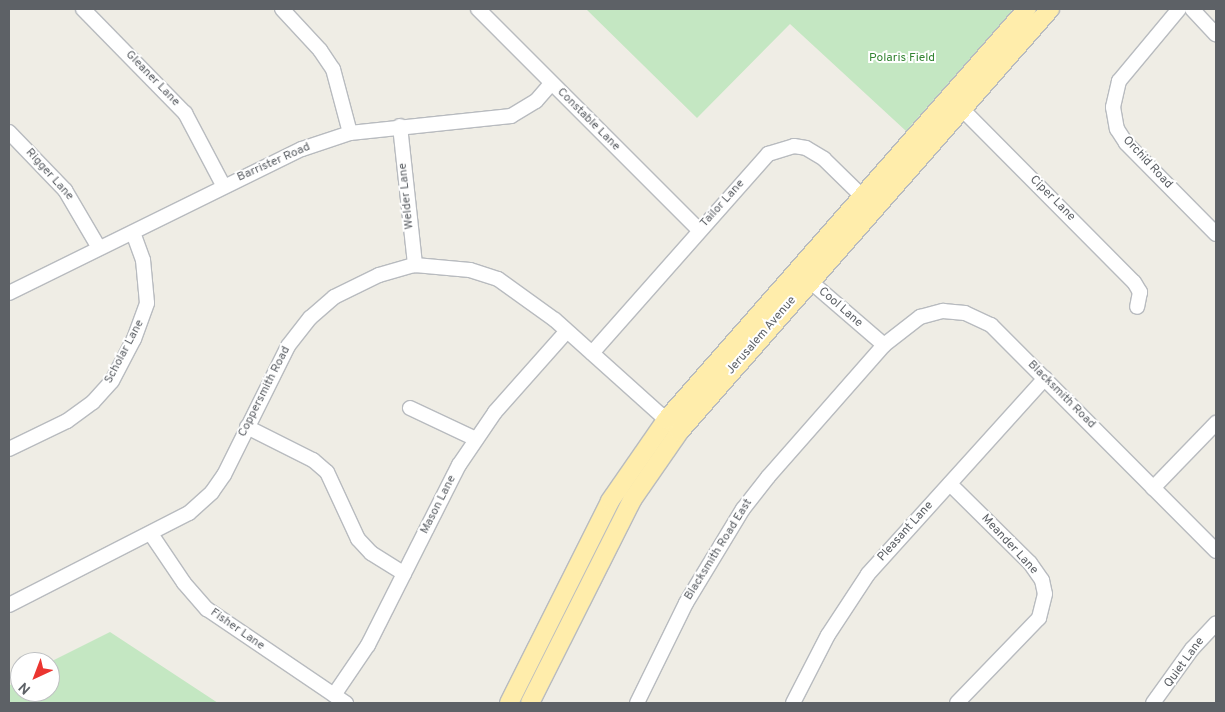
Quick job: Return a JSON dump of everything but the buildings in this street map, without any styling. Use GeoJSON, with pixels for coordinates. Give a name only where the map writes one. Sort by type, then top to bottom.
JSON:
{"type":"FeatureCollection","features":[{"type":"Feature","properties":{"kind":"main road","name":"Jerusalem Avenue"},"geometry":{"type":"LineString","coordinates":[[509,703],[610,501],[666,420],[803,275],[874,208],[1027,9]]}},
{"type":"Feature","properties":{"kind":"main road","name":"Jerusalem Avenue"},"geometry":{"type":"LineString","coordinates":[[530,703],[632,500],[679,432],[803,275],[861,195],[1050,9]]}},
{"type":"Feature","properties":{"kind":"main road"},"geometry":{"type":"LineString","coordinates":[[543,635],[560,642]]}},
{"type":"Feature","properties":{"kind":"street","name":"Gleaner Lane"},"geometry":{"type":"LineString","coordinates":[[83,9],[185,113],[223,185]]}},
{"type":"Feature","properties":{"kind":"street"},"geometry":{"type":"LineString","coordinates":[[282,9],[320,50],[333,69],[350,133]]}},
{"type":"Feature","properties":{"kind":"street","name":"Constable Lane"},"geometry":{"type":"LineString","coordinates":[[478,9],[699,230]]}},
{"type":"Feature","properties":{"kind":"street","name":"Orchid Road"},"geometry":{"type":"LineString","coordinates":[[1179,9],[1119,81],[1113,107],[1117,129],[1126,143],[1216,234]]}},
{"type":"Feature","properties":{"kind":"street"},"geometry":{"type":"LineString","coordinates":[[1192,9],[1216,34]]}},
{"type":"Feature","properties":{"kind":"street","name":"Barrister Road"},"geometry":{"type":"LineString","coordinates":[[9,293],[133,233],[223,185],[302,148],[350,133],[400,126],[511,116],[536,101],[551,84]]}},
{"type":"Feature","properties":{"kind":"street","name":"Ciper Lane"},"geometry":{"type":"LineString","coordinates":[[956,103],[1134,282],[1140,292],[1137,307]]}},
{"type":"Feature","properties":{"kind":"street","name":"Welder Lane"},"geometry":{"type":"LineString","coordinates":[[400,126],[414,265]]}},
{"type":"Feature","properties":{"kind":"street","name":"Rigger Lane"},"geometry":{"type":"LineString","coordinates":[[9,132],[65,190],[100,248]]}},
{"type":"Feature","properties":{"kind":"street","name":"Tailor Lane"},"geometry":{"type":"LineString","coordinates":[[592,353],[768,154],[779,148],[806,148],[824,159],[874,208]]}},
{"type":"Feature","properties":{"kind":"street","name":"Scholar Lane"},"geometry":{"type":"LineString","coordinates":[[9,449],[67,421],[93,402],[112,380],[134,339],[147,303],[143,260],[133,233]]}},
{"type":"Feature","properties":{"kind":"street","name":"Coppersmith Road"},"geometry":{"type":"LineString","coordinates":[[9,605],[189,513],[212,492],[288,346],[310,318],[334,297],[358,283],[414,265],[470,270],[498,279],[568,331],[679,432]]}},
{"type":"Feature","properties":{"kind":"street","name":"Cool Lane"},"geometry":{"type":"LineString","coordinates":[[803,275],[884,345]]}},
{"type":"Feature","properties":{"kind":"street","name":"Blacksmith Road"},"geometry":{"type":"LineString","coordinates":[[884,345],[920,317],[943,311],[965,313],[991,325],[1216,551]]}},
{"type":"Feature","properties":{"kind":"street","name":"Mason Lane"},"geometry":{"type":"LineString","coordinates":[[340,699],[476,439],[495,412],[568,331]]}},
{"type":"Feature","properties":{"kind":"street","name":"Blacksmith Road East"},"geometry":{"type":"LineString","coordinates":[[637,703],[686,603],[744,509],[768,477],[884,345]]}},
{"type":"Feature","properties":{"kind":"street","name":"Pleasant Lane"},"geometry":{"type":"LineString","coordinates":[[793,703],[849,599],[1044,378]]}},
{"type":"Feature","properties":{"kind":"street"},"geometry":{"type":"LineString","coordinates":[[410,408],[476,439]]}},
{"type":"Feature","properties":{"kind":"street"},"geometry":{"type":"LineString","coordinates":[[1153,488],[1216,423]]}},
{"type":"Feature","properties":{"kind":"street"},"geometry":{"type":"LineString","coordinates":[[247,427],[314,460],[327,472],[358,539],[371,553],[404,574]]}},
{"type":"Feature","properties":{"kind":"street","name":"Meander Lane"},"geometry":{"type":"LineString","coordinates":[[950,484],[1030,563],[1042,580],[1045,594],[1039,618],[957,703]]}},
{"type":"Feature","properties":{"kind":"street","name":"Fisher Lane"},"geometry":{"type":"LineString","coordinates":[[151,534],[184,583],[207,609],[340,699]]}},
{"type":"Feature","properties":{"kind":"street","name":"Quiet Lane"},"geometry":{"type":"LineString","coordinates":[[1153,703],[1192,649],[1216,624]]}},
{"type":"Feature","properties":{"kind":"green space","name":"Polaris Field"},"geometry":{"type":"Polygon","coordinates":[[[586,9],[1010,9],[1012,11],[906,131],[790,24],[697,118],[586,9]]]}},
{"type":"Feature","properties":{"kind":"green space"},"geometry":{"type":"Polygon","coordinates":[[[110,632],[218,703],[9,703],[10,685],[10,702],[60,702],[60,657],[110,632]]]}}]}
